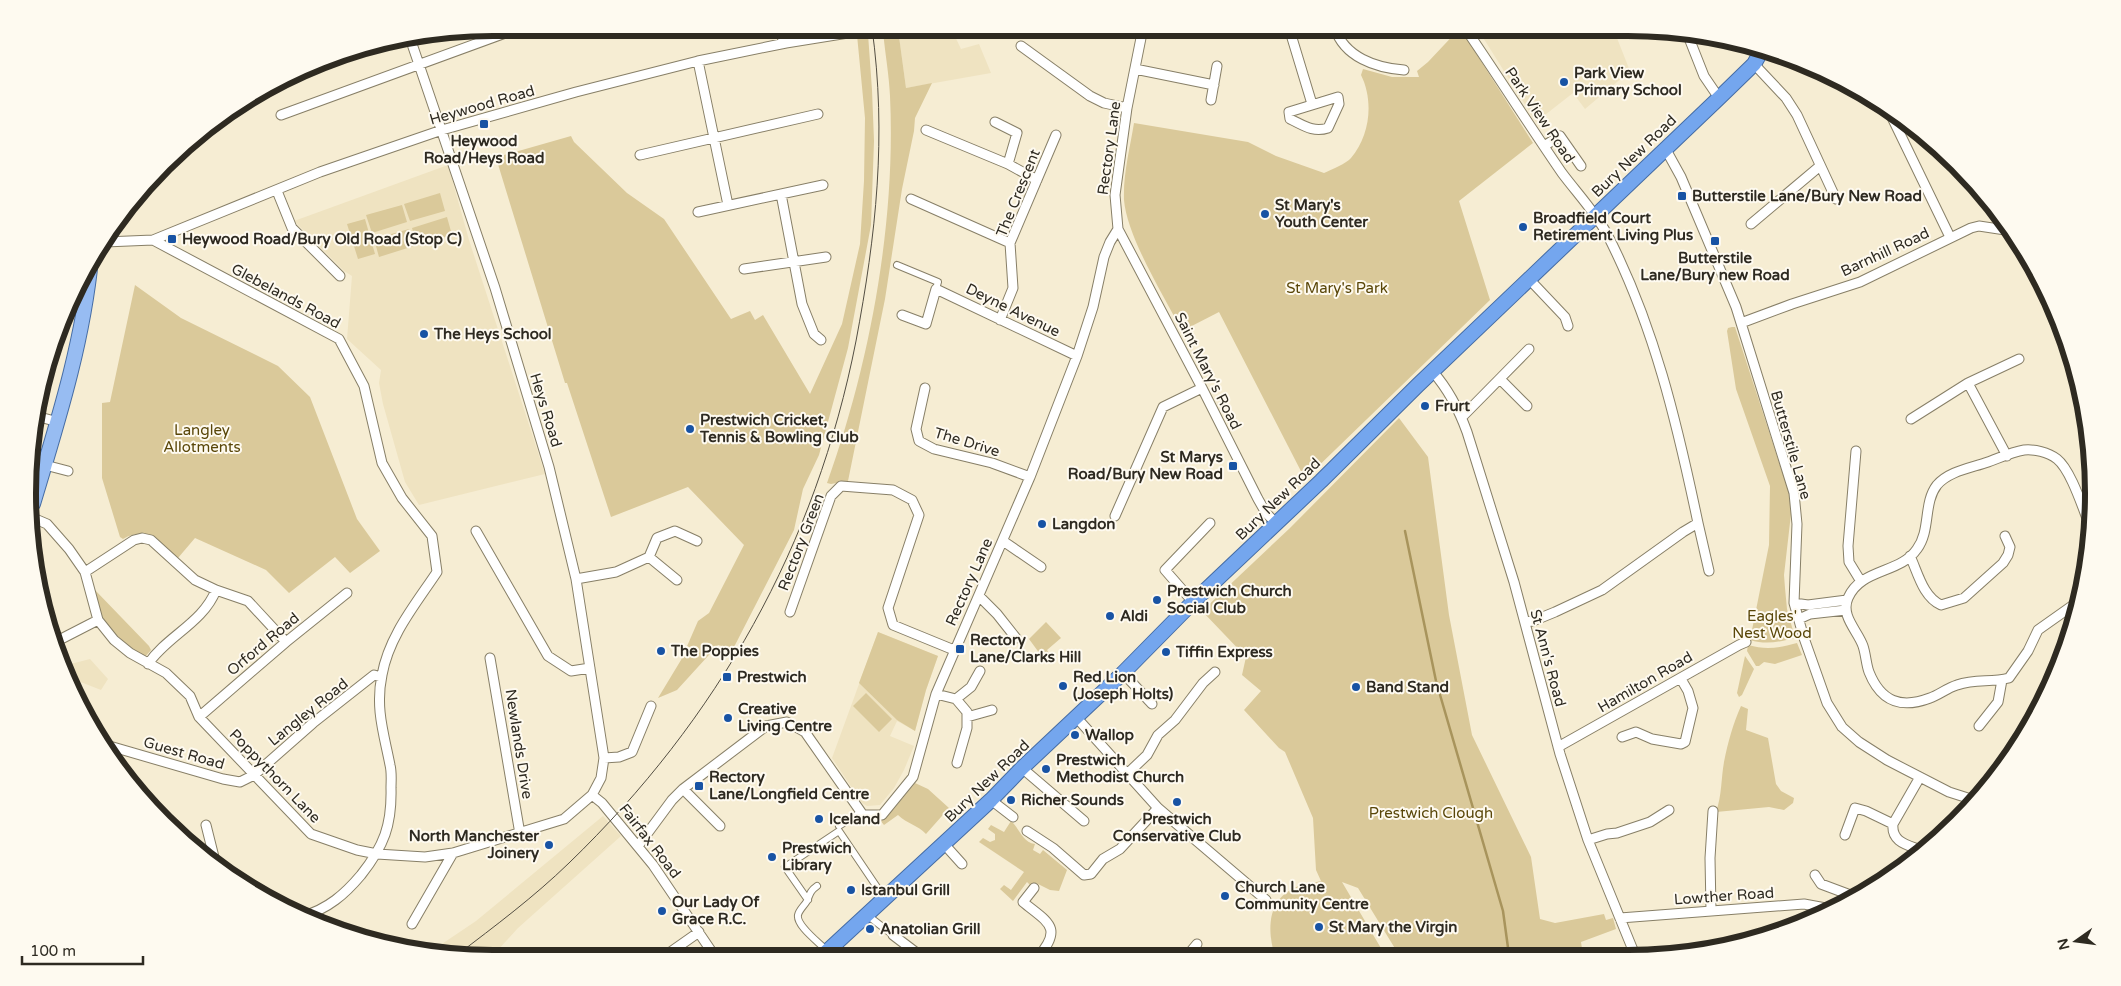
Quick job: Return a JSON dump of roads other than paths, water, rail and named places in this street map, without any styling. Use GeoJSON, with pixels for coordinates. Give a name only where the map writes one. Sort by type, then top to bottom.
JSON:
{"type":"FeatureCollection","features":[{"type":"Feature","properties":{"kind":"highway","name":"Bury New Road"},"geometry":{"type":"LineString","coordinates":[[830,950],[991,800],[1022,768],[1123,673],[1193,602],[1719,98],[1757,58]]}},
{"type":"Feature","properties":{"kind":"main road"},"geometry":{"type":"LineString","coordinates":[[36,494],[58,422],[77,348],[87,283]]}},
{"type":"Feature","properties":{"kind":"street"},"geometry":{"type":"LineString","coordinates":[[282,115],[497,36]]}},
{"type":"Feature","properties":{"kind":"street"},"geometry":{"type":"LineString","coordinates":[[781,36],[786,43]]}},
{"type":"Feature","properties":{"kind":"street","name":"Heywood Road"},"geometry":{"type":"LineString","coordinates":[[111,242],[153,240],[320,172],[442,130],[576,92],[698,61],[786,43],[809,36]]}},
{"type":"Feature","properties":{"kind":"street","name":"Rectory Lane"},"geometry":{"type":"LineString","coordinates":[[861,812],[863,815],[882,815],[913,777],[936,694],[1030,477],[1077,356],[1093,307],[1104,257],[1118,229],[1115,195],[1127,108],[1141,36]]}},
{"type":"Feature","properties":{"kind":"street"},"geometry":{"type":"LineString","coordinates":[[1291,36],[1312,104]]}},
{"type":"Feature","properties":{"kind":"street"},"geometry":{"type":"LineString","coordinates":[[1337,36],[1350,50],[1366,62],[1386,68],[1404,70]]}},
{"type":"Feature","properties":{"kind":"street","name":"Park View Road"},"geometry":{"type":"LineString","coordinates":[[1471,36],[1578,196],[1606,232],[1623,268],[1652,337],[1683,448],[1709,571]]}},
{"type":"Feature","properties":{"kind":"street"},"geometry":{"type":"LineString","coordinates":[[1690,40],[1704,76],[1719,98]]}},
{"type":"Feature","properties":{"kind":"street","name":"Heys Road"},"geometry":{"type":"LineString","coordinates":[[412,44],[533,409],[553,481],[576,579],[604,758],[601,778],[592,795]]}},
{"type":"Feature","properties":{"kind":"street"},"geometry":{"type":"LineString","coordinates":[[1021,46],[1090,96],[1104,103],[1127,108]]}},
{"type":"Feature","properties":{"kind":"street"},"geometry":{"type":"LineString","coordinates":[[1757,58],[1796,115],[1836,199]]}},
{"type":"Feature","properties":{"kind":"street"},"geometry":{"type":"LineString","coordinates":[[698,61],[728,205]]}},
{"type":"Feature","properties":{"kind":"street"},"geometry":{"type":"LineString","coordinates":[[1211,100],[1217,66]]}},
{"type":"Feature","properties":{"kind":"street"},"geometry":{"type":"LineString","coordinates":[[1135,69],[1214,85]]}},
{"type":"Feature","properties":{"kind":"street"},"geometry":{"type":"LineString","coordinates":[[1338,97],[1339,104],[1328,128],[1312,130],[1290,119],[1289,112],[1312,104],[1338,97]]}},
{"type":"Feature","properties":{"kind":"street"},"geometry":{"type":"LineString","coordinates":[[640,155],[818,114]]}},
{"type":"Feature","properties":{"kind":"street"},"geometry":{"type":"LineString","coordinates":[[995,122],[1018,133],[1008,164]]}},
{"type":"Feature","properties":{"kind":"street"},"geometry":{"type":"LineString","coordinates":[[1894,122],[1950,237]]}},
{"type":"Feature","properties":{"kind":"street"},"geometry":{"type":"LineString","coordinates":[[926,130],[1008,164],[1037,180]]}},
{"type":"Feature","properties":{"kind":"street","name":"The Crescent"},"geometry":{"type":"LineString","coordinates":[[1000,320],[1013,288],[1010,243],[1056,135]]}},
{"type":"Feature","properties":{"kind":"street"},"geometry":{"type":"LineString","coordinates":[[1544,146],[1560,136],[1580,166]]}},
{"type":"Feature","properties":{"kind":"street","name":"Butterstile Lane"},"geometry":{"type":"LineString","coordinates":[[1665,148],[1681,177],[1741,323],[1794,494],[1796,524],[1794,603],[1827,703],[1842,727],[1859,742],[1949,792],[1967,798]]}},
{"type":"Feature","properties":{"kind":"street"},"geometry":{"type":"LineString","coordinates":[[1751,224],[1820,166]]}},
{"type":"Feature","properties":{"kind":"street"},"geometry":{"type":"LineString","coordinates":[[698,212],[823,185]]}},
{"type":"Feature","properties":{"kind":"street"},"geometry":{"type":"LineString","coordinates":[[277,190],[292,228],[340,276]]}},
{"type":"Feature","properties":{"kind":"street"},"geometry":{"type":"LineString","coordinates":[[781,194],[807,319],[814,334],[821,340]]}},
{"type":"Feature","properties":{"kind":"street"},"geometry":{"type":"LineString","coordinates":[[912,198],[1010,243]]}},
{"type":"Feature","properties":{"kind":"street","name":"Barnhill Road"},"geometry":{"type":"LineString","coordinates":[[1741,323],[1860,282],[1974,227],[2001,230]]}},
{"type":"Feature","properties":{"kind":"street","name":"Saint Mary's Road"},"geometry":{"type":"LineString","coordinates":[[1118,229],[1258,499],[1266,513],[1276,523]]}},
{"type":"Feature","properties":{"kind":"street","name":"Glebelands Road"},"geometry":{"type":"LineString","coordinates":[[153,240],[339,339],[364,386],[382,463],[402,498],[432,536],[437,572],[397,632],[388,652],[381,677],[379,707],[382,735],[391,767],[392,813],[382,846],[348,890],[332,903],[314,913]]}},
{"type":"Feature","properties":{"kind":"street"},"geometry":{"type":"LineString","coordinates":[[744,270],[826,257]]}},
{"type":"Feature","properties":{"kind":"street"},"geometry":{"type":"LineString","coordinates":[[897,265],[938,282],[926,324],[902,315]]}},
{"type":"Feature","properties":{"kind":"street"},"geometry":{"type":"LineString","coordinates":[[1529,279],[1564,317],[1568,326]]}},
{"type":"Feature","properties":{"kind":"street","name":"Deyne Avenue"},"geometry":{"type":"LineString","coordinates":[[936,289],[1077,356]]}},
{"type":"Feature","properties":{"kind":"street"},"geometry":{"type":"LineString","coordinates":[[1462,417],[1529,349]]}},
{"type":"Feature","properties":{"kind":"street"},"geometry":{"type":"LineString","coordinates":[[1911,419],[1968,383],[2018,359]]}},
{"type":"Feature","properties":{"kind":"street","name":"St Ann's Road"},"geometry":{"type":"LineString","coordinates":[[1433,372],[1462,417],[1493,512],[1525,622],[1558,747],[1588,840],[1633,950]]}},
{"type":"Feature","properties":{"kind":"street"},"geometry":{"type":"LineString","coordinates":[[1500,379],[1527,406]]}},
{"type":"Feature","properties":{"kind":"street"},"geometry":{"type":"LineString","coordinates":[[1968,383],[2007,456]]}},
{"type":"Feature","properties":{"kind":"street","name":"The Drive"},"geometry":{"type":"LineString","coordinates":[[925,388],[916,429],[919,441],[934,449],[992,463],[1030,477]]}},
{"type":"Feature","properties":{"kind":"street"},"geometry":{"type":"LineString","coordinates":[[1115,516],[1163,407],[1202,388]]}},
{"type":"Feature","properties":{"kind":"street"},"geometry":{"type":"LineString","coordinates":[[43,418],[58,422]]}},
{"type":"Feature","properties":{"kind":"street"},"geometry":{"type":"LineString","coordinates":[[2070,607],[2038,630],[2028,651],[2009,678],[2002,680],[1974,680],[1956,685],[1931,698],[1912,704],[1902,704],[1893,701],[1880,691],[1870,674],[1863,648],[1850,623],[1846,610],[1847,600],[1860,580],[1904,561],[1917,550],[1924,536],[1930,498],[1936,486],[1947,476],[2023,450],[2037,450],[2057,459],[2067,473],[2084,513]]}},
{"type":"Feature","properties":{"kind":"street"},"geometry":{"type":"LineString","coordinates":[[1856,451],[1848,546],[1849,562],[1860,580]]}},
{"type":"Feature","properties":{"kind":"street"},"geometry":{"type":"LineString","coordinates":[[45,465],[68,471]]}},
{"type":"Feature","properties":{"kind":"street","name":"Rectory Green"},"geometry":{"type":"LineString","coordinates":[[790,612],[831,496],[841,486],[892,490],[912,500],[919,514],[888,608],[893,625],[954,650]]}},
{"type":"Feature","properties":{"kind":"street"},"geometry":{"type":"LineString","coordinates":[[37,520],[53,530],[85,572],[98,620],[63,638]]}},
{"type":"Feature","properties":{"kind":"street"},"geometry":{"type":"LineString","coordinates":[[1193,602],[1165,570],[1210,523]]}},
{"type":"Feature","properties":{"kind":"street"},"geometry":{"type":"LineString","coordinates":[[1525,622],[1533,621],[1555,612],[1602,590],[1682,532],[1698,523]]}},
{"type":"Feature","properties":{"kind":"street"},"geometry":{"type":"LineString","coordinates":[[476,531],[548,656],[571,671],[590,668]]}},
{"type":"Feature","properties":{"kind":"street"},"geometry":{"type":"LineString","coordinates":[[576,579],[616,572],[649,557],[657,538],[675,531],[697,541]]}},
{"type":"Feature","properties":{"kind":"street"},"geometry":{"type":"LineString","coordinates":[[1910,556],[1928,595],[1934,602],[1941,605],[1964,598],[2003,563],[2010,547],[2008,534],[1996,539]]}},
{"type":"Feature","properties":{"kind":"street"},"geometry":{"type":"LineString","coordinates":[[85,572],[134,540],[142,538],[151,540],[195,580],[216,590],[248,601],[286,642]]}},
{"type":"Feature","properties":{"kind":"street"},"geometry":{"type":"LineString","coordinates":[[1003,541],[1041,567]]}},
{"type":"Feature","properties":{"kind":"street"},"geometry":{"type":"LineString","coordinates":[[649,557],[677,580]]}},
{"type":"Feature","properties":{"kind":"street"},"geometry":{"type":"LineString","coordinates":[[148,664],[156,652],[203,613],[211,603],[216,590]]}},
{"type":"Feature","properties":{"kind":"street","name":"Orford Road"},"geometry":{"type":"LineString","coordinates":[[199,717],[346,593]]}},
{"type":"Feature","properties":{"kind":"street"},"geometry":{"type":"LineString","coordinates":[[979,596],[998,614],[1016,638]]}},
{"type":"Feature","properties":{"kind":"street"},"geometry":{"type":"LineString","coordinates":[[1794,603],[1808,605],[1847,600]]}},
{"type":"Feature","properties":{"kind":"street"},"geometry":{"type":"LineString","coordinates":[[1799,619],[1810,614],[1846,610]]}},
{"type":"Feature","properties":{"kind":"street","name":"Poppythorn Lane"},"geometry":{"type":"LineString","coordinates":[[98,620],[114,640],[130,653],[166,673],[190,696],[199,717],[311,834],[357,850],[377,854],[425,857],[453,853],[564,820],[592,795]]}},
{"type":"Feature","properties":{"kind":"street","name":"Hamilton Road"},"geometry":{"type":"LineString","coordinates":[[1558,747],[1681,679],[1738,644],[1746,642]]}},
{"type":"Feature","properties":{"kind":"street","name":"Newlands Drive"},"geometry":{"type":"LineString","coordinates":[[490,658],[520,834]]}},
{"type":"Feature","properties":{"kind":"street"},"geometry":{"type":"LineString","coordinates":[[956,699],[971,687],[980,670]]}},
{"type":"Feature","properties":{"kind":"street"},"geometry":{"type":"LineString","coordinates":[[1127,774],[1147,755],[1158,735],[1176,720],[1203,683],[1215,672]]}},
{"type":"Feature","properties":{"kind":"street"},"geometry":{"type":"LineString","coordinates":[[1123,673],[1152,704]]}},
{"type":"Feature","properties":{"kind":"street","name":"Langley Road"},"geometry":{"type":"LineString","coordinates":[[254,775],[313,723],[360,686],[374,676],[381,677]]}},
{"type":"Feature","properties":{"kind":"street"},"geometry":{"type":"LineString","coordinates":[[1622,737],[1636,732],[1652,740],[1681,744],[1686,742],[1693,708],[1688,691],[1681,679]]}},
{"type":"Feature","properties":{"kind":"street"},"geometry":{"type":"LineString","coordinates":[[1979,726],[1998,702],[2002,680]]}},
{"type":"Feature","properties":{"kind":"street"},"geometry":{"type":"LineString","coordinates":[[936,694],[956,699],[967,712],[967,728],[958,763]]}},
{"type":"Feature","properties":{"kind":"street"},"geometry":{"type":"LineString","coordinates":[[604,758],[619,757],[632,752],[651,706]]}},
{"type":"Feature","properties":{"kind":"street"},"geometry":{"type":"LineString","coordinates":[[967,717],[992,710]]}},
{"type":"Feature","properties":{"kind":"street"},"geometry":{"type":"LineString","coordinates":[[1076,717],[1158,808],[1266,900]]}},
{"type":"Feature","properties":{"kind":"street"},"geometry":{"type":"LineString","coordinates":[[638,846],[672,800],[684,789],[766,726],[787,722],[804,732],[861,812],[839,826]]}},
{"type":"Feature","properties":{"kind":"street","name":"Guest Road"},"geometry":{"type":"LineString","coordinates":[[113,747],[223,779],[240,782],[254,775]]}},
{"type":"Feature","properties":{"kind":"street"},"geometry":{"type":"LineString","coordinates":[[1022,768],[1084,821]]}},
{"type":"Feature","properties":{"kind":"street"},"geometry":{"type":"LineString","coordinates":[[1915,848],[1898,840],[1892,832],[1893,824],[1920,777]]}},
{"type":"Feature","properties":{"kind":"street"},"geometry":{"type":"LineString","coordinates":[[684,789],[720,826]]}},
{"type":"Feature","properties":{"kind":"street","name":"Fairfax Road"},"geometry":{"type":"LineString","coordinates":[[592,795],[602,803],[654,865],[710,950]]}},
{"type":"Feature","properties":{"kind":"street"},"geometry":{"type":"LineString","coordinates":[[991,800],[1014,817]]}},
{"type":"Feature","properties":{"kind":"street"},"geometry":{"type":"LineString","coordinates":[[1027,831],[1053,848],[1084,875],[1091,874],[1103,860],[1120,849],[1158,808]]}},
{"type":"Feature","properties":{"kind":"street"},"geometry":{"type":"LineString","coordinates":[[1845,835],[1854,808],[1866,811],[1893,824]]}},
{"type":"Feature","properties":{"kind":"street"},"geometry":{"type":"LineString","coordinates":[[1588,840],[1607,834],[1618,833],[1650,822],[1669,810]]}},
{"type":"Feature","properties":{"kind":"street"},"geometry":{"type":"LineString","coordinates":[[1711,910],[1710,858],[1713,812]]}},
{"type":"Feature","properties":{"kind":"street"},"geometry":{"type":"LineString","coordinates":[[206,825],[213,853]]}},
{"type":"Feature","properties":{"kind":"street"},"geometry":{"type":"LineString","coordinates":[[808,900],[786,867],[839,831],[885,899]]}},
{"type":"Feature","properties":{"kind":"street"},"geometry":{"type":"LineString","coordinates":[[944,844],[962,864]]}},
{"type":"Feature","properties":{"kind":"street"},"geometry":{"type":"LineString","coordinates":[[412,924],[453,853]]}},
{"type":"Feature","properties":{"kind":"street"},"geometry":{"type":"LineString","coordinates":[[1815,875],[1821,884],[1847,894]]}},
{"type":"Feature","properties":{"kind":"street"},"geometry":{"type":"LineString","coordinates":[[817,886],[809,892],[808,900],[799,913],[798,921],[826,950]]}},
{"type":"Feature","properties":{"kind":"street"},"geometry":{"type":"LineString","coordinates":[[1034,888],[1023,902],[1047,922],[1052,931],[1052,940],[1044,950]]}},
{"type":"Feature","properties":{"kind":"street","name":"Lowther Road"},"geometry":{"type":"LineString","coordinates":[[1620,918],[1804,904],[1821,907]]}},
{"type":"Feature","properties":{"kind":"street"},"geometry":{"type":"LineString","coordinates":[[867,915],[913,950]]}},
{"type":"Feature","properties":{"kind":"street"},"geometry":{"type":"LineString","coordinates":[[673,950],[698,932]]}},
{"type":"Feature","properties":{"kind":"street"},"geometry":{"type":"LineString","coordinates":[[1192,950],[1197,944]]}},
{"type":"Feature","properties":{"kind":"waterway"},"geometry":{"type":"LineString","coordinates":[[1405,531],[1436,681],[1503,911],[1508,950]]}},
{"type":"Feature","properties":{"kind":"tram line"},"geometry":{"type":"LineString","coordinates":[[465,949],[556,876],[622,808],[671,749],[715,688],[753,624],[787,558],[815,488],[838,416],[856,341],[863,302],[874,224],[879,147],[879,108],[873,36]]}},
{"type":"Feature","properties":{"kind":"place","name":"Park View Primary School"},"geometry":{"type":"Point","coordinates":[1564,82]}},
{"type":"Feature","properties":{"kind":"place","name":"Heywood Road/Heys Road"},"geometry":{"type":"Point","coordinates":[484,124]}},
{"type":"Feature","properties":{"kind":"place","name":"Butterstile Lane/Bury New Road"},"geometry":{"type":"Point","coordinates":[1682,196]}},
{"type":"Feature","properties":{"kind":"place","name":"St Mary's Youth Center"},"geometry":{"type":"Point","coordinates":[1265,214]}},
{"type":"Feature","properties":{"kind":"place","name":"Broadfield Court Retirement Living Plus"},"geometry":{"type":"Point","coordinates":[1523,227]}},
{"type":"Feature","properties":{"kind":"place","name":"Heywood Road/Bury Old Road (Stop C)"},"geometry":{"type":"Point","coordinates":[172,239]}},
{"type":"Feature","properties":{"kind":"place","name":"Butterstile Lane/Bury new Road"},"geometry":{"type":"Point","coordinates":[1715,241]}},
{"type":"Feature","properties":{"kind":"place","name":"The Heys School"},"geometry":{"type":"Point","coordinates":[424,334]}},
{"type":"Feature","properties":{"kind":"place","name":"Frurt"},"geometry":{"type":"Point","coordinates":[1425,406]}},
{"type":"Feature","properties":{"kind":"place","name":"Prestwich Cricket, Tennis & Bowling Club"},"geometry":{"type":"Point","coordinates":[690,429]}},
{"type":"Feature","properties":{"kind":"place","name":"St Marys Road/Bury New Road"},"geometry":{"type":"Point","coordinates":[1233,466]}},
{"type":"Feature","properties":{"kind":"place","name":"Langdon"},"geometry":{"type":"Point","coordinates":[1042,524]}},
{"type":"Feature","properties":{"kind":"place","name":"Prestwich Church Social Club"},"geometry":{"type":"Point","coordinates":[1157,600]}},
{"type":"Feature","properties":{"kind":"place","name":"Aldi"},"geometry":{"type":"Point","coordinates":[1110,616]}},
{"type":"Feature","properties":{"kind":"place","name":"Rectory Lane/Clarks Hill"},"geometry":{"type":"Point","coordinates":[960,649]}},
{"type":"Feature","properties":{"kind":"place","name":"The Poppies"},"geometry":{"type":"Point","coordinates":[661,651]}},
{"type":"Feature","properties":{"kind":"place","name":"Tiffin Express"},"geometry":{"type":"Point","coordinates":[1166,652]}},
{"type":"Feature","properties":{"kind":"place","name":"Prestwich"},"geometry":{"type":"Point","coordinates":[727,677]}},
{"type":"Feature","properties":{"kind":"place","name":"Red Lion (Joseph Holts)"},"geometry":{"type":"Point","coordinates":[1063,686]}},
{"type":"Feature","properties":{"kind":"place","name":"Band Stand"},"geometry":{"type":"Point","coordinates":[1356,687]}},
{"type":"Feature","properties":{"kind":"place","name":"Creative Living Centre"},"geometry":{"type":"Point","coordinates":[728,718]}},
{"type":"Feature","properties":{"kind":"place","name":"Wallop"},"geometry":{"type":"Point","coordinates":[1075,735]}},
{"type":"Feature","properties":{"kind":"place","name":"Prestwich Methodist Church"},"geometry":{"type":"Point","coordinates":[1046,769]}},
{"type":"Feature","properties":{"kind":"place","name":"Rectory Lane/Longfield Centre"},"geometry":{"type":"Point","coordinates":[699,786]}},
{"type":"Feature","properties":{"kind":"place","name":"Richer Sounds"},"geometry":{"type":"Point","coordinates":[1011,800]}},
{"type":"Feature","properties":{"kind":"place","name":"Prestwich Conservative Club"},"geometry":{"type":"Point","coordinates":[1177,802]}},
{"type":"Feature","properties":{"kind":"place","name":"Iceland"},"geometry":{"type":"Point","coordinates":[819,819]}},
{"type":"Feature","properties":{"kind":"place","name":"North Manchester Joinery"},"geometry":{"type":"Point","coordinates":[549,845]}},
{"type":"Feature","properties":{"kind":"place","name":"Prestwich Library"},"geometry":{"type":"Point","coordinates":[772,857]}},
{"type":"Feature","properties":{"kind":"place","name":"Istanbul Grill"},"geometry":{"type":"Point","coordinates":[851,890]}},
{"type":"Feature","properties":{"kind":"place","name":"Church Lane Community Centre"},"geometry":{"type":"Point","coordinates":[1225,896]}},
{"type":"Feature","properties":{"kind":"place","name":"Our Lady Of Grace R.C."},"geometry":{"type":"Point","coordinates":[662,911]}},
{"type":"Feature","properties":{"kind":"place","name":"St Mary the Virgin"},"geometry":{"type":"Point","coordinates":[1319,927]}},
{"type":"Feature","properties":{"kind":"place","name":"Anatolian Grill"},"geometry":{"type":"Point","coordinates":[870,929]}},
{"type":"Feature","properties":{"kind":"park label","name":"St Mary's Park"},"geometry":{"type":"Point","coordinates":[1337,288]}},
{"type":"Feature","properties":{"kind":"park label","name":"Langley Allotments"},"geometry":{"type":"Point","coordinates":[202,438]}},
{"type":"Feature","properties":{"kind":"park label","name":"Eagles' Nest Wood"},"geometry":{"type":"Point","coordinates":[1772,624]}},
{"type":"Feature","properties":{"kind":"park label","name":"Prestwich Clough"},"geometry":{"type":"Point","coordinates":[1431,813]}}]}
